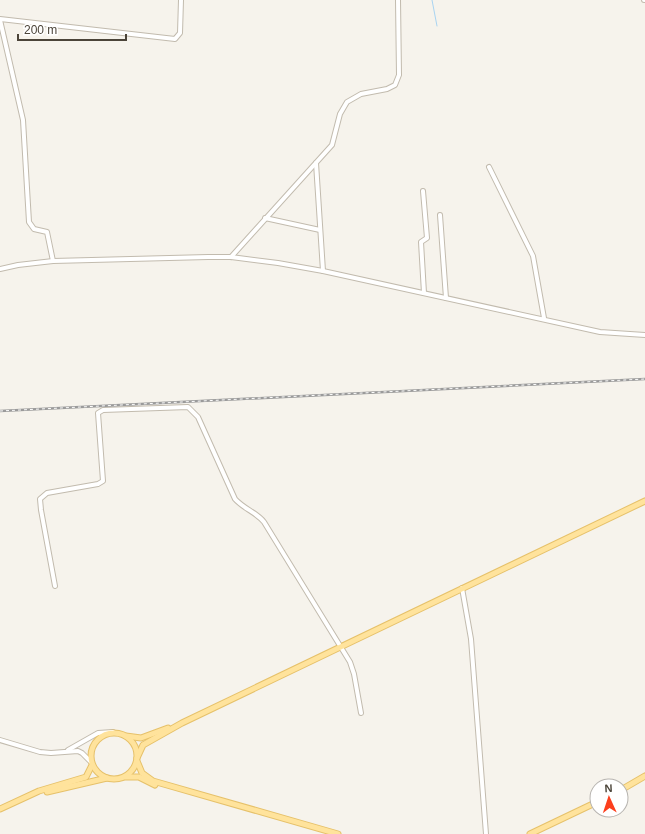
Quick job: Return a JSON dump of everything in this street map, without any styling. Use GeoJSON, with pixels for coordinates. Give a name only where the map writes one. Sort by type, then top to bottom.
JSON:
{"type":"FeatureCollection","features":[{"type":"Feature","properties":{"kind":"main road"},"geometry":{"type":"LineString","coordinates":[[122,777],[129,773],[137,760],[143,745],[182,723],[645,501]]}},
{"type":"Feature","properties":{"kind":"main road"},"geometry":{"type":"LineString","coordinates":[[0,809],[39,791],[86,777],[91,763],[92,749],[95,742],[106,734],[113,732],[134,738],[147,737],[182,723]]}},
{"type":"Feature","properties":{"kind":"main road"},"geometry":{"type":"LineString","coordinates":[[125,735],[134,745],[137,760],[142,773],[147,778],[183,791]]}},
{"type":"Feature","properties":{"kind":"main road"},"geometry":{"type":"LineString","coordinates":[[91,763],[100,774],[109,778]]}},
{"type":"Feature","properties":{"kind":"main road"},"geometry":{"type":"LineString","coordinates":[[629,785],[645,776]]}},
{"type":"Feature","properties":{"kind":"main road"},"geometry":{"type":"LineString","coordinates":[[28,796],[83,782],[109,778],[139,777],[154,785],[183,791],[338,834]]}},
{"type":"Feature","properties":{"kind":"main road"},"geometry":{"type":"LineString","coordinates":[[526,834],[532,833],[589,806]]}},
{"type":"Feature","properties":{"kind":"street"},"geometry":{"type":"LineString","coordinates":[[53,261],[48,232],[34,229],[29,222],[23,120],[0,19],[175,39],[180,33],[181,0]]}},
{"type":"Feature","properties":{"kind":"street"},"geometry":{"type":"LineString","coordinates":[[231,257],[333,143],[340,114],[347,102],[361,94],[392,87],[398,81],[398,0]]}},
{"type":"Feature","properties":{"kind":"street"},"geometry":{"type":"LineString","coordinates":[[316,163],[323,271]]}},
{"type":"Feature","properties":{"kind":"street"},"geometry":{"type":"LineString","coordinates":[[489,167],[533,256],[544,318]]}},
{"type":"Feature","properties":{"kind":"street"},"geometry":{"type":"LineString","coordinates":[[423,191],[427,238],[421,242],[424,293]]}},
{"type":"Feature","properties":{"kind":"street"},"geometry":{"type":"LineString","coordinates":[[440,215],[446,298]]}},
{"type":"Feature","properties":{"kind":"street"},"geometry":{"type":"LineString","coordinates":[[265,218],[320,230]]}},
{"type":"Feature","properties":{"kind":"street"},"geometry":{"type":"LineString","coordinates":[[0,269],[18,265],[53,261],[231,257],[323,271],[506,312],[544,318],[600,332],[645,335]]}},
{"type":"Feature","properties":{"kind":"street"},"geometry":{"type":"LineString","coordinates":[[55,586],[40,499],[47,493],[98,484],[103,481],[98,414],[103,410],[185,406],[191,409],[198,417],[231,493],[240,504],[258,515],[264,522],[341,646],[353,669],[361,712]]}},
{"type":"Feature","properties":{"kind":"street"},"geometry":{"type":"LineString","coordinates":[[462,588],[471,639],[486,834]]}},
{"type":"Feature","properties":{"kind":"street"},"geometry":{"type":"LineString","coordinates":[[62,753],[98,733],[113,732]]}},
{"type":"Feature","properties":{"kind":"street"},"geometry":{"type":"LineString","coordinates":[[0,740],[40,752],[62,753],[78,751],[82,753],[91,763]]}},
{"type":"Feature","properties":{"kind":"waterway"},"geometry":{"type":"LineString","coordinates":[[432,0],[437,26]]}},
{"type":"Feature","properties":{"kind":"railway"},"geometry":{"type":"LineString","coordinates":[[0,411],[645,379]]}}]}
